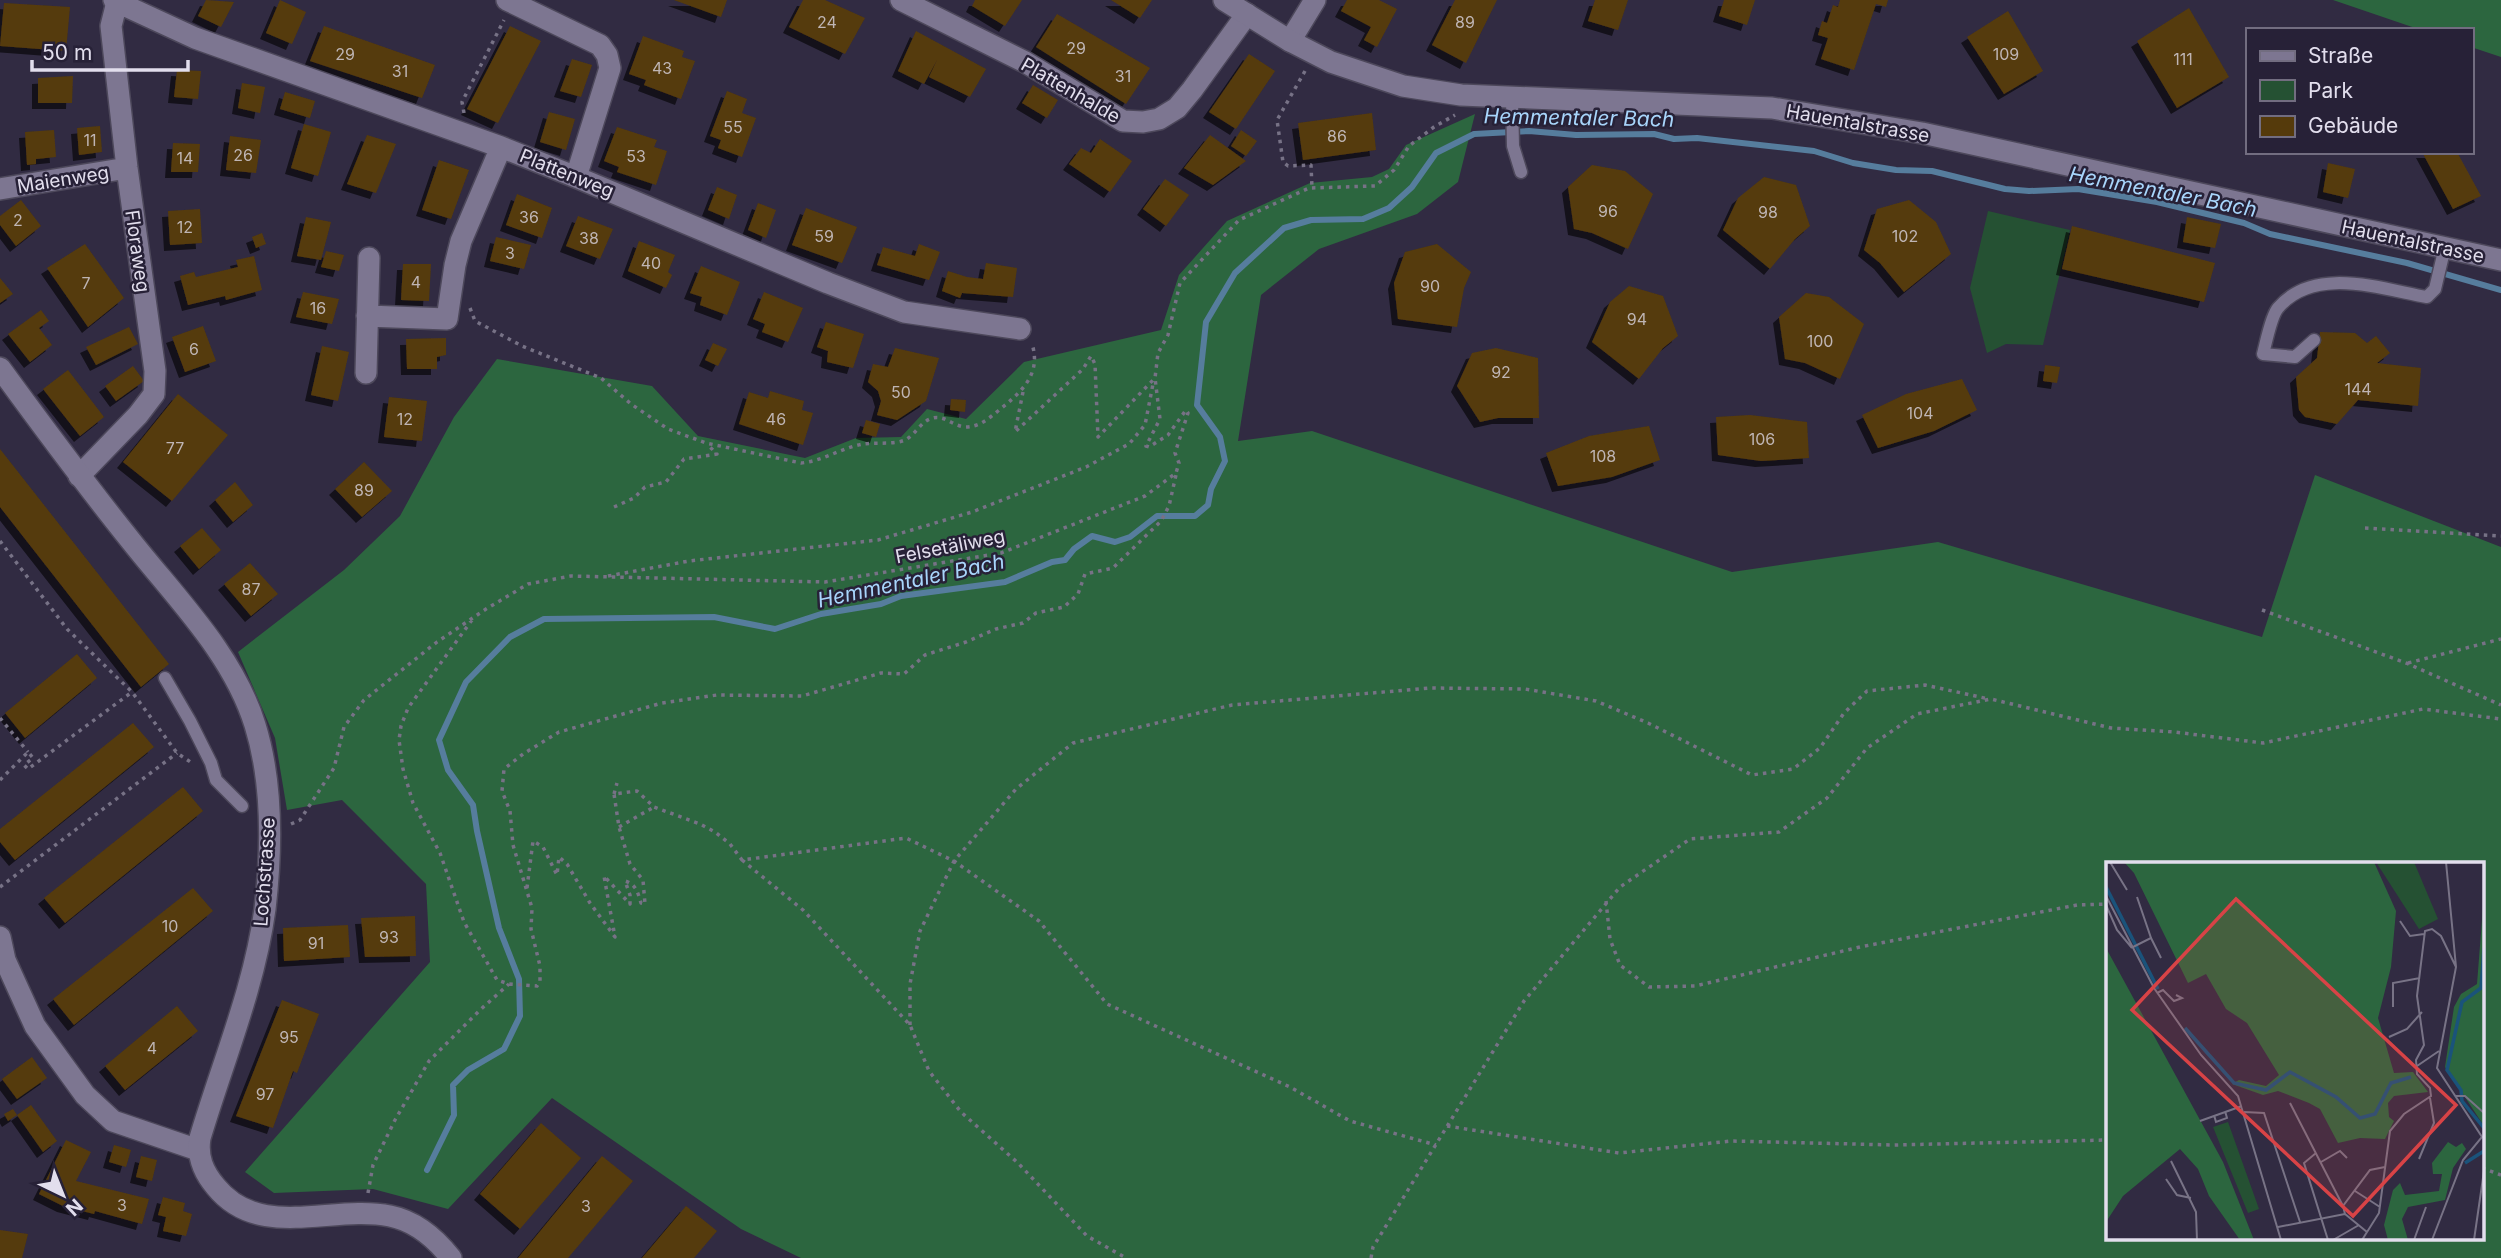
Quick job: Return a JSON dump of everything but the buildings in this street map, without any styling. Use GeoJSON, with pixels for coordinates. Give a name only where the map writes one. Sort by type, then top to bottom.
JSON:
{"type":"FeatureCollection","features":[{"type":"Feature","properties":{"kind":"street","name":"Plattenhalde"},"geometry":{"type":"LineString","coordinates":[[901,0],[1024,62],[1123,121],[1143,122],[1159,119],[1177,108],[1247,14]]}},
{"type":"Feature","properties":{"kind":"street","name":"Hauentalstrasse"},"geometry":{"type":"LineString","coordinates":[[1224,0],[1290,41],[1331,62],[1403,86],[1461,95],[1772,108],[1832,117],[1922,133],[2443,255],[2501,260]]}},
{"type":"Feature","properties":{"kind":"street"},"geometry":{"type":"LineString","coordinates":[[1290,41],[1315,0]]}},
{"type":"Feature","properties":{"kind":"street","name":"Plattenweg"},"geometry":{"type":"LineString","coordinates":[[116,1],[195,38],[501,147],[904,312],[1020,329]]}},
{"type":"Feature","properties":{"kind":"street","name":"Floraweg"},"geometry":{"type":"LineString","coordinates":[[79,476],[138,415],[154,394],[155,371],[111,26],[116,1]]}},
{"type":"Feature","properties":{"kind":"street"},"geometry":{"type":"LineString","coordinates":[[511,2],[600,45],[607,55],[610,68],[576,177]]}},
{"type":"Feature","properties":{"kind":"street"},"geometry":{"type":"LineString","coordinates":[[367,316],[447,319],[461,241],[501,147]]}},
{"type":"Feature","properties":{"kind":"street","name":"Maienweg"},"geometry":{"type":"LineString","coordinates":[[0,189],[127,168]]}},
{"type":"Feature","properties":{"kind":"street"},"geometry":{"type":"LineString","coordinates":[[366,373],[369,258]]}},
{"type":"Feature","properties":{"kind":"street","name":"Lochstrasse"},"geometry":{"type":"LineString","coordinates":[[0,368],[79,476],[218,651],[239,687],[255,724],[264,768],[270,833],[264,910],[240,1021],[204,1124],[198,1150]]}},
{"type":"Feature","properties":{"kind":"street"},"geometry":{"type":"LineString","coordinates":[[0,937],[5,960],[35,1026],[85,1095],[113,1121],[198,1150],[203,1168],[223,1196],[252,1213],[280,1218],[365,1213],[392,1216],[414,1225],[437,1242],[452,1258]]}},
{"type":"Feature","properties":{"kind":"lane"},"geometry":{"type":"LineString","coordinates":[[1512,98],[1513,146],[1521,172]]}},
{"type":"Feature","properties":{"kind":"lane"},"geometry":{"type":"LineString","coordinates":[[2314,340],[2295,356],[2263,354],[2276,309],[2301,290],[2340,282],[2427,297],[2435,289],[2443,255]]}},
{"type":"Feature","properties":{"kind":"lane"},"geometry":{"type":"LineString","coordinates":[[164,678],[190,721],[211,763],[216,780],[242,806]]}},
{"type":"Feature","properties":{"kind":"path"},"geometry":{"type":"LineString","coordinates":[[455,131],[465,111],[462,102],[511,2]]}},
{"type":"Feature","properties":{"kind":"path"},"geometry":{"type":"LineString","coordinates":[[1308,65],[1278,120],[1283,162],[1288,166],[1311,165],[1312,188]]}},
{"type":"Feature","properties":{"kind":"path"},"geometry":{"type":"LineString","coordinates":[[599,578],[689,561],[878,540],[972,512],[1086,467],[1129,444],[1145,425],[1158,353],[1168,335],[1180,283],[1239,220],[1312,188],[1375,186],[1394,170],[1409,146],[1458,113],[1459,109]]}},
{"type":"Feature","properties":{"kind":"path"},"geometry":{"type":"LineString","coordinates":[[467,298],[475,321],[522,346],[601,378],[631,404],[668,429],[706,443],[801,463],[861,444],[903,441],[927,420],[938,416],[964,427],[982,424],[1023,391]]}},
{"type":"Feature","properties":{"kind":"path"},"geometry":{"type":"LineString","coordinates":[[1020,329],[1032,343],[1036,355],[1030,378],[1023,391],[1015,432],[1083,369],[1091,356],[1096,364],[1098,438],[1154,379]]}},
{"type":"Feature","properties":{"kind":"path"},"geometry":{"type":"LineString","coordinates":[[475,616],[408,708],[399,740],[403,769],[413,803],[440,853],[464,922],[497,980],[509,984],[537,986],[540,981],[540,966],[531,929],[532,908],[513,845],[510,811],[502,791],[503,769],[559,732],[662,703],[717,695],[802,696],[881,673],[904,674],[925,654],[966,642],[996,629],[1023,623],[1036,613],[1064,607],[1078,594],[1085,575],[1113,568],[1161,521],[1169,506],[1179,463],[1175,453],[1188,413],[1186,410],[1168,435],[1149,447],[1146,446],[1160,419],[1154,379]]}},
{"type":"Feature","properties":{"kind":"path"},"geometry":{"type":"LineString","coordinates":[[614,507],[634,498],[645,487],[666,482],[684,459],[717,454],[706,443]]}},
{"type":"Feature","properties":{"kind":"path","name":"Felsetäliweg"},"geometry":{"type":"LineString","coordinates":[[270,833],[300,820],[334,768],[344,727],[364,700],[437,642],[528,584],[571,576],[825,582],[1001,553],[1144,496],[1176,473]]}},
{"type":"Feature","properties":{"kind":"path"},"geometry":{"type":"LineString","coordinates":[[2365,528],[2501,536]]}},
{"type":"Feature","properties":{"kind":"path"},"geometry":{"type":"LineString","coordinates":[[0,541],[67,629],[132,692],[177,753],[216,780]]}},
{"type":"Feature","properties":{"kind":"path"},"geometry":{"type":"LineString","coordinates":[[2262,610],[2406,663],[2501,705]]}},
{"type":"Feature","properties":{"kind":"path"},"geometry":{"type":"LineString","coordinates":[[2406,663],[2501,639]]}},
{"type":"Feature","properties":{"kind":"path"},"geometry":{"type":"LineString","coordinates":[[910,1026],[910,984],[920,931],[954,860],[1016,789],[1073,743],[1232,705],[1430,688],[1525,689],[1596,701],[1648,723],[1752,775],[1793,769],[1820,748],[1843,713],[1867,691],[1925,685],[2111,728],[2174,732],[2263,743],[2423,709],[2501,719]]}},
{"type":"Feature","properties":{"kind":"path"},"geometry":{"type":"LineString","coordinates":[[0,718],[33,758],[24,765],[28,769],[132,692]]}},
{"type":"Feature","properties":{"kind":"path"},"geometry":{"type":"LineString","coordinates":[[1371,1258],[1373,1247],[1524,1001],[1620,887],[1690,839],[1779,832],[1826,798],[1867,748],[1917,714],[1991,699]]}},
{"type":"Feature","properties":{"kind":"path"},"geometry":{"type":"LineString","coordinates":[[0,780],[29,752]]}},
{"type":"Feature","properties":{"kind":"path"},"geometry":{"type":"LineString","coordinates":[[0,887],[177,753]]}},
{"type":"Feature","properties":{"kind":"path"},"geometry":{"type":"LineString","coordinates":[[527,890],[533,841],[543,847],[557,875],[559,857],[567,864],[615,937],[604,876],[630,904],[625,881],[628,882],[638,890],[641,903],[645,904],[643,880],[630,864],[619,827],[614,794],[617,783]]}},
{"type":"Feature","properties":{"kind":"path"},"geometry":{"type":"LineString","coordinates":[[614,794],[637,791],[654,807],[700,824],[730,844],[742,860],[803,910],[910,1026],[929,1071],[961,1112],[1018,1163],[1087,1236],[1126,1258]]}},
{"type":"Feature","properties":{"kind":"path"},"geometry":{"type":"LineString","coordinates":[[619,827],[654,807]]}},
{"type":"Feature","properties":{"kind":"path"},"geometry":{"type":"LineString","coordinates":[[742,860],[906,838],[954,860],[1040,921],[1107,1004],[1290,1087],[1350,1121],[1436,1145]]}},
{"type":"Feature","properties":{"kind":"path"},"geometry":{"type":"LineString","coordinates":[[1606,901],[1610,939],[1620,965],[1649,987],[1695,986],[1887,942],[2077,905],[2106,904]]}},
{"type":"Feature","properties":{"kind":"path"},"geometry":{"type":"LineString","coordinates":[[365,1213],[373,1165],[429,1061],[509,984]]}},
{"type":"Feature","properties":{"kind":"path"},"geometry":{"type":"LineString","coordinates":[[1447,1126],[1619,1153],[1731,1141],[1894,1145],[2106,1140]]}},
{"type":"Feature","properties":{"kind":"path"},"geometry":{"type":"LineString","coordinates":[[2484,1169],[2501,1175]]}},
{"type":"Feature","properties":{"kind":"green space"},"geometry":{"type":"Polygon","coordinates":[[[2333,0],[2501,0],[2501,57],[2473,48],[2473,28],[2415,28],[2333,0]]]}},
{"type":"Feature","properties":{"kind":"green space"},"geometry":{"type":"Polygon","coordinates":[[[1475,114],[1458,182],[1417,214],[1319,249],[1261,295],[1238,441],[1312,431],[1732,572],[1938,542],[2262,637],[2315,475],[2501,547],[2501,1258],[801,1258],[741,1229],[552,1098],[448,1209],[373,1189],[274,1193],[245,1172],[430,962],[426,884],[342,800],[287,810],[275,738],[238,652],[344,570],[400,516],[454,417],[497,359],[652,386],[698,436],[805,458],[856,438],[901,437],[927,409],[966,419],[1024,362],[1161,330],[1179,275],[1227,221],[1310,183],[1372,177],[1389,169],[1406,145],[1475,114]]]}},
{"type":"Feature","properties":{"kind":"green space"},"geometry":{"type":"Polygon","coordinates":[[[1988,211],[2070,230],[2043,345],[2006,344],[1987,353],[1970,288],[1988,211]]]}},
{"type":"Feature","properties":{"kind":"waterway","name":"Hemmentaler Bach"},"geometry":{"type":"LineString","coordinates":[[427,1170],[454,1115],[453,1085],[468,1070],[504,1049],[520,1016],[519,979],[499,928],[473,805],[448,770],[439,740],[466,682],[510,637],[544,619],[714,617],[775,629],[821,614],[881,604],[901,596],[1005,582],[1052,562],[1065,560],[1074,549],[1092,536],[1115,542],[1130,537],[1157,516],[1195,516],[1208,505],[1211,489],[1225,461],[1220,437],[1197,405],[1206,322],[1235,273],[1284,228],[1311,220],[1363,219],[1389,208],[1412,187],[1436,153],[1474,134],[1529,131],[1576,135],[1654,134],[1674,139],[1697,138],[1814,151],[1853,163],[1896,170],[1932,171],[2005,189],[2078,189],[2157,202],[2244,223],[2270,234],[2407,263],[2501,290]]}}]}
